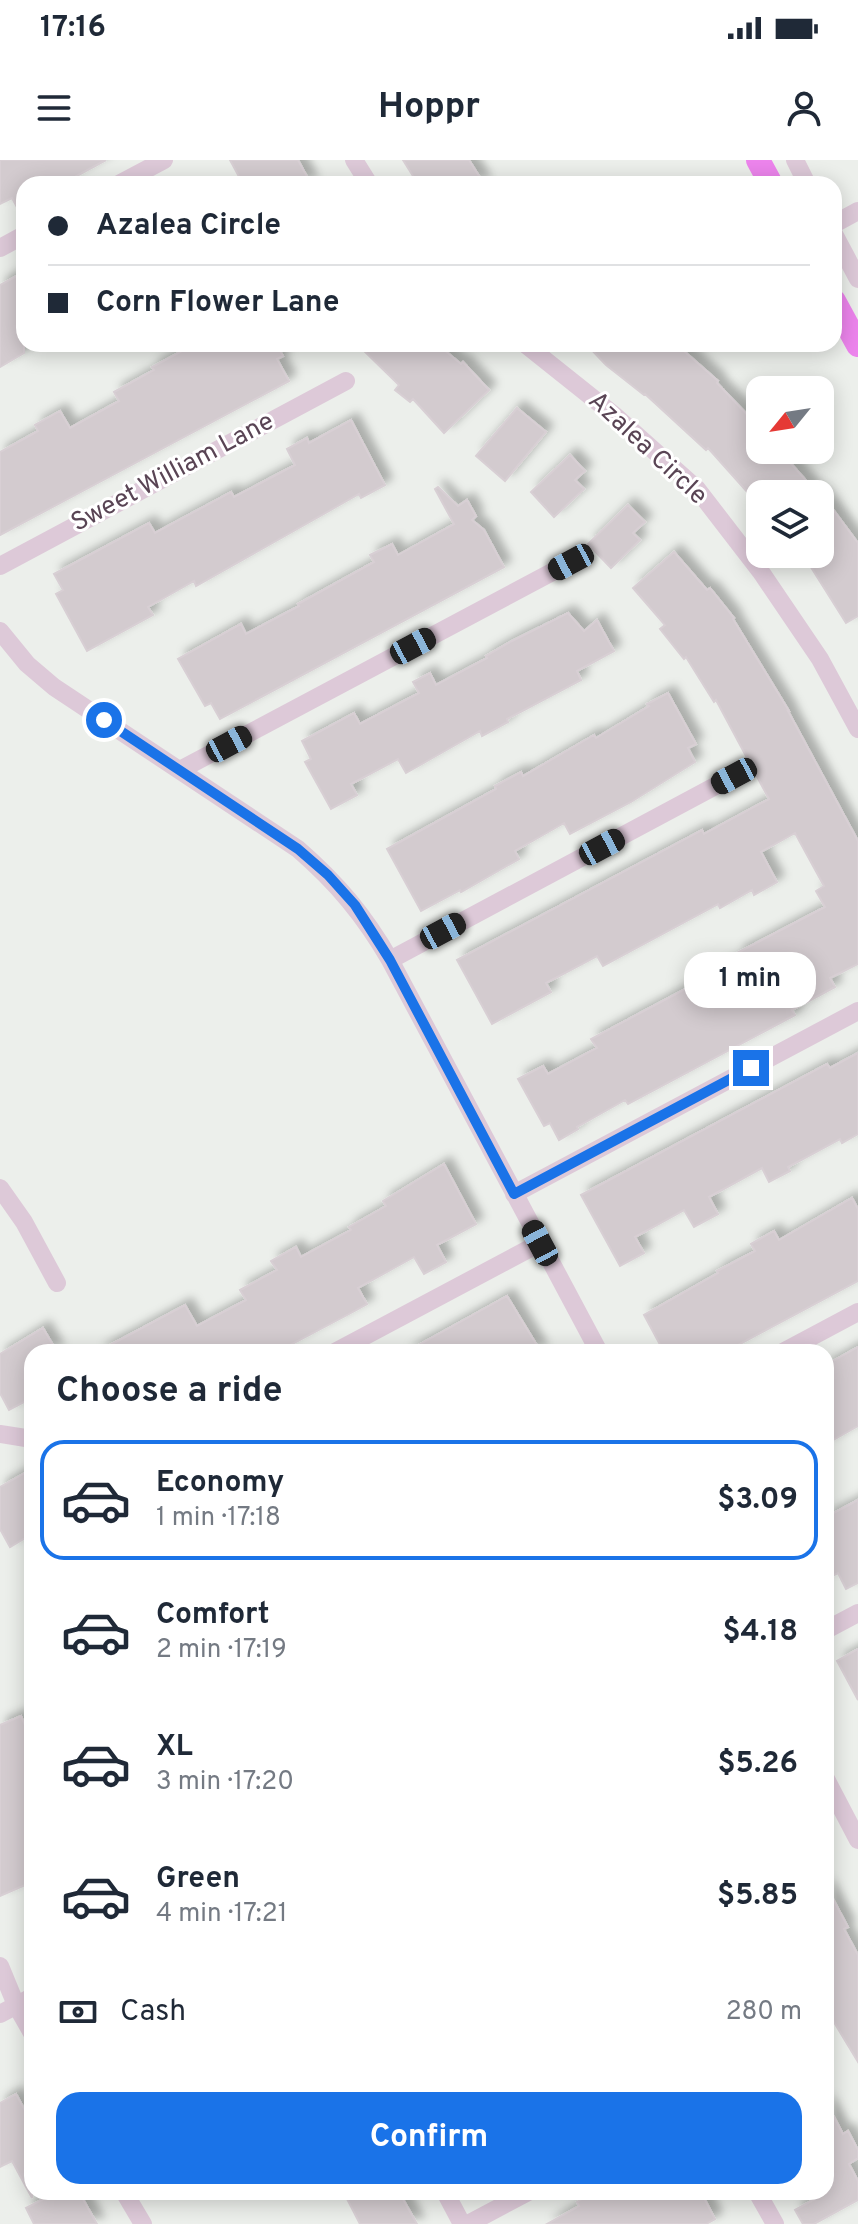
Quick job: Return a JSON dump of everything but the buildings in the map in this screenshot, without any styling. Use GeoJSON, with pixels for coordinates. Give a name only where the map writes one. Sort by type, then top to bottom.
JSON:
{"type":"FeatureCollection","features":[{"type":"Feature","properties":{"kind":"street"},"geometry":{"type":"LineString","coordinates":[[134,176],[164,160]]}},
{"type":"Feature","properties":{"kind":"street"},"geometry":{"type":"LineString","coordinates":[[842,249],[858,279]]}},
{"type":"Feature","properties":{"kind":"street","name":"Azalea Circle"},"geometry":{"type":"LineString","coordinates":[[535,352],[614,415],[697,489],[761,572],[812,647],[858,729]]}},
{"type":"Feature","properties":{"kind":"street","name":"Sweet William Lane"},"geometry":{"type":"LineString","coordinates":[[0,566],[346,381]]}},
{"type":"Feature","properties":{"kind":"street"},"geometry":{"type":"LineString","coordinates":[[180,770],[571,562]]}},
{"type":"Feature","properties":{"kind":"street"},"geometry":{"type":"LineString","coordinates":[[0,631],[27,664],[54,687],[298,849],[328,875],[355,905],[390,960],[595,1344]]}},
{"type":"Feature","properties":{"kind":"street"},"geometry":{"type":"LineString","coordinates":[[390,960],[734,776]]}},
{"type":"Feature","properties":{"kind":"street"},"geometry":{"type":"LineString","coordinates":[[514,1194],[858,1011]]}},
{"type":"Feature","properties":{"kind":"street"},"geometry":{"type":"LineString","coordinates":[[0,1188],[24,1222],[57,1283]]}},
{"type":"Feature","properties":{"kind":"street"},"geometry":{"type":"LineString","coordinates":[[350,1344],[540,1243]]}},
{"type":"Feature","properties":{"kind":"street"},"geometry":{"type":"LineString","coordinates":[[798,1344],[858,1312]]}},
{"type":"Feature","properties":{"kind":"street"},"geometry":{"type":"LineString","coordinates":[[0,1434],[24,1438]]}},
{"type":"Feature","properties":{"kind":"street"},"geometry":{"type":"LineString","coordinates":[[834,1626],[858,1613]]}},
{"type":"Feature","properties":{"kind":"street"},"geometry":{"type":"LineString","coordinates":[[834,1794],[858,1840]]}},
{"type":"Feature","properties":{"kind":"street"},"geometry":{"type":"LineString","coordinates":[[0,1966],[16,2005]]}},
{"type":"Feature","properties":{"kind":"street"},"geometry":{"type":"LineString","coordinates":[[129,2200],[143,2224]]}},
{"type":"Feature","properties":{"kind":"street"},"geometry":{"type":"LineString","coordinates":[[450,2200],[465,2224],[512,2200]]}},
{"type":"Feature","properties":{"kind":"street"},"geometry":{"type":"LineString","coordinates":[[762,2200],[775,2224]]}},
{"type":"Feature","properties":{"kind":"waterway"},"geometry":{"type":"LineString","coordinates":[[758,160],[767,176]]}},
{"type":"Feature","properties":{"kind":"waterway"},"geometry":{"type":"LineString","coordinates":[[842,316],[858,345]]}},
{"type":"Feature","properties":{"kind":"route"},"geometry":{"type":"LineString","coordinates":[[104,720],[298,849],[328,875],[355,905],[390,960],[514,1194],[751,1068]]}}]}
